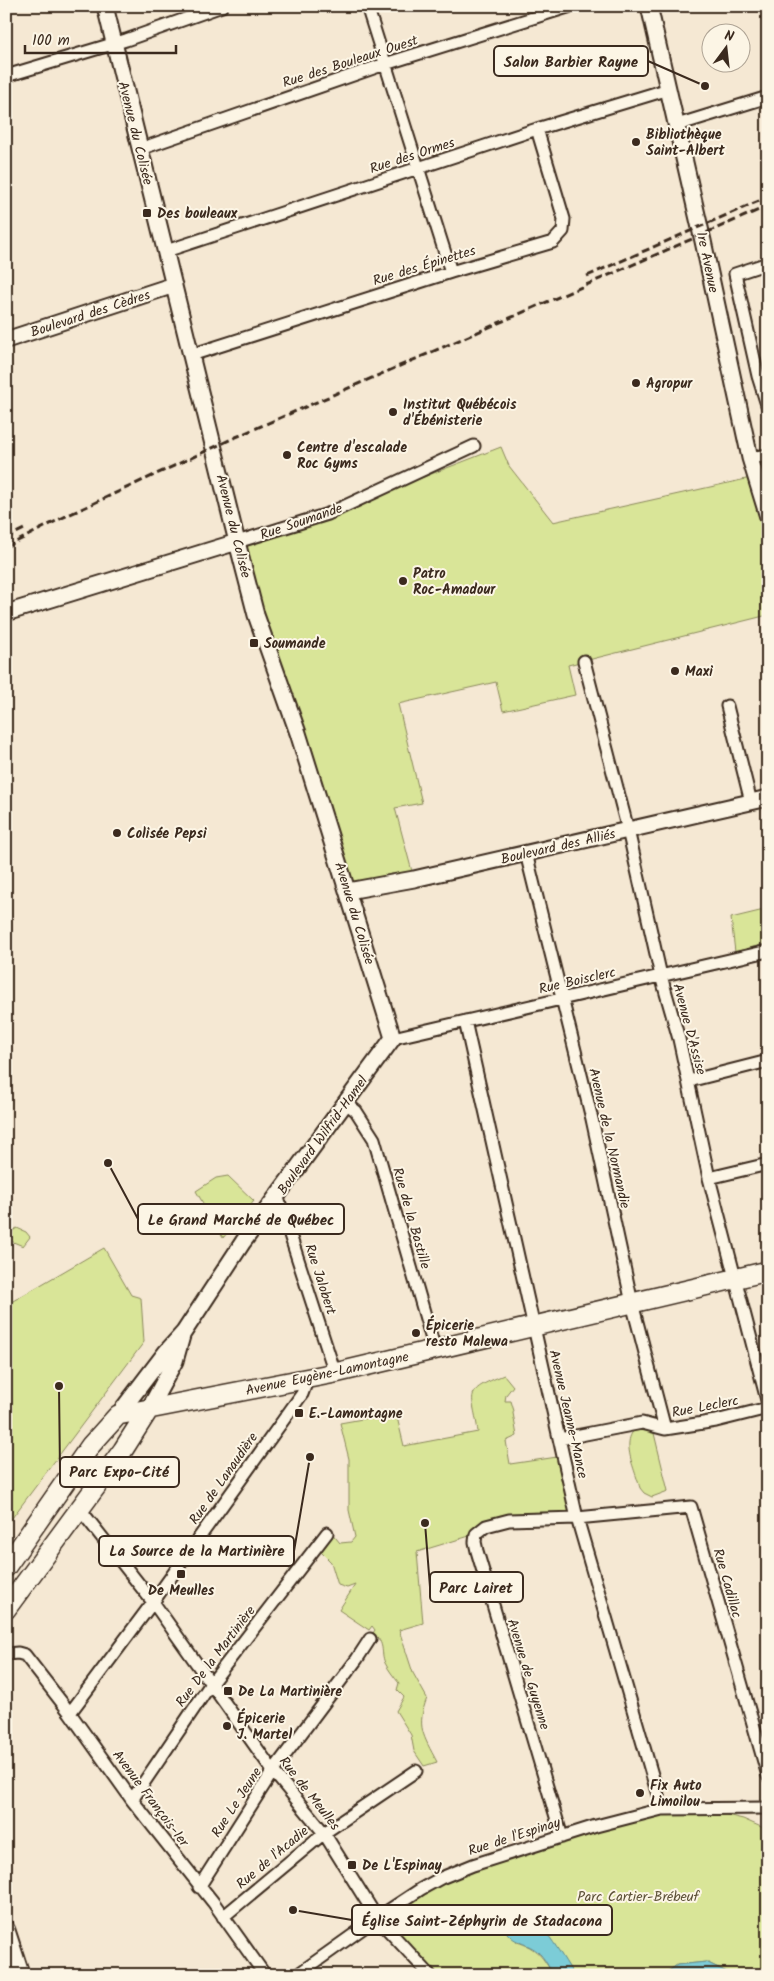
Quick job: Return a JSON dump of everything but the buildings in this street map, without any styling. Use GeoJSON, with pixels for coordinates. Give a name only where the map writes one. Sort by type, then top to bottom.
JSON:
{"type":"FeatureCollection","features":[{"type":"Feature","properties":{"kind":"main road","name":"Avenue Eugène-Lamontagne"},"geometry":{"type":"LineString","coordinates":[[118,1415],[335,1373],[768,1271]]}},
{"type":"Feature","properties":{"kind":"main road","name":"Boulevard Wilfrid-Hamel"},"geometry":{"type":"LineString","coordinates":[[6,1609],[123,1450],[148,1409]]}},
{"type":"Feature","properties":{"kind":"main road","name":"Boulevard Wilfrid-Hamel"},"geometry":{"type":"LineString","coordinates":[[6,1567],[91,1446],[118,1415]]}},
{"type":"Feature","properties":{"kind":"main road"},"geometry":{"type":"LineString","coordinates":[[6,1929],[21,1975]]}},
{"type":"Feature","properties":{"kind":"street","name":"Avenue du Colisée"},"geometry":{"type":"LineString","coordinates":[[105,6],[256,614],[288,702],[393,1038]]}},
{"type":"Feature","properties":{"kind":"street"},"geometry":{"type":"LineString","coordinates":[[6,76],[114,44],[222,6]]}},
{"type":"Feature","properties":{"kind":"street"},"geometry":{"type":"LineString","coordinates":[[367,6],[451,272]]}},
{"type":"Feature","properties":{"kind":"street","name":"Rue des Bouleaux Ouest"},"geometry":{"type":"LineString","coordinates":[[140,149],[385,64],[571,6]]}},
{"type":"Feature","properties":{"kind":"street","name":"1re Avenue"},"geometry":{"type":"LineString","coordinates":[[649,6],[669,88],[750,458],[768,517]]}},
{"type":"Feature","properties":{"kind":"street","name":"Rue des Ormes"},"geometry":{"type":"LineString","coordinates":[[166,251],[537,129],[669,88]]}},
{"type":"Feature","properties":{"kind":"street"},"geometry":{"type":"LineString","coordinates":[[676,124],[768,97]]}},
{"type":"Feature","properties":{"kind":"street","name":"Rue des Épinettes"},"geometry":{"type":"LineString","coordinates":[[191,355],[451,272],[552,242],[563,231],[564,219],[537,129]]}},
{"type":"Feature","properties":{"kind":"street","name":"1re Avenue"},"geometry":{"type":"LineString","coordinates":[[768,263],[735,274],[763,374],[768,408]]}},
{"type":"Feature","properties":{"kind":"street","name":"Boulevard des Cèdres"},"geometry":{"type":"LineString","coordinates":[[6,340],[174,285]]}},
{"type":"Feature","properties":{"kind":"street","name":"Rue Soumande"},"geometry":{"type":"LineString","coordinates":[[6,613],[328,514],[474,446]]}},
{"type":"Feature","properties":{"kind":"street"},"geometry":{"type":"LineString","coordinates":[[750,458],[768,455]]}},
{"type":"Feature","properties":{"kind":"street","name":"Avenue D'Assise"},"geometry":{"type":"LineString","coordinates":[[584,661],[628,830],[661,976],[689,1081],[709,1178],[768,1404]]}},
{"type":"Feature","properties":{"kind":"street"},"geometry":{"type":"LineString","coordinates":[[727,706],[751,802]]}},
{"type":"Feature","properties":{"kind":"street","name":"Boulevard des Alliés"},"geometry":{"type":"LineString","coordinates":[[348,891],[414,879],[768,798]]}},
{"type":"Feature","properties":{"kind":"street","name":"Avenue de la Normandie"},"geometry":{"type":"LineString","coordinates":[[526,853],[560,999],[592,1119],[632,1303],[665,1429]]}},
{"type":"Feature","properties":{"kind":"street","name":"Rue Boisclerc"},"geometry":{"type":"LineString","coordinates":[[393,1038],[768,951]]}},
{"type":"Feature","properties":{"kind":"street","name":"Avenue Jeanne-Mance"},"geometry":{"type":"LineString","coordinates":[[465,1021],[577,1518],[662,1809]]}},
{"type":"Feature","properties":{"kind":"street","name":"Boulevard Wilfrid-Hamel"},"geometry":{"type":"LineString","coordinates":[[118,1415],[166,1352],[184,1332],[211,1289],[277,1195],[393,1038]]}},
{"type":"Feature","properties":{"kind":"street"},"geometry":{"type":"LineString","coordinates":[[689,1081],[768,1061]]}},
{"type":"Feature","properties":{"kind":"street","name":"Rue de la Bastille"},"geometry":{"type":"LineString","coordinates":[[346,1103],[356,1111],[374,1139],[435,1350]]}},
{"type":"Feature","properties":{"kind":"street"},"geometry":{"type":"LineString","coordinates":[[709,1178],[768,1164]]}},
{"type":"Feature","properties":{"kind":"street","name":"Rue Jalobert"},"geometry":{"type":"LineString","coordinates":[[277,1195],[335,1373]]}},
{"type":"Feature","properties":{"kind":"street","name":"Boulevard Wilfrid-Hamel"},"geometry":{"type":"LineString","coordinates":[[148,1409],[175,1361],[184,1332]]}},
{"type":"Feature","properties":{"kind":"street","name":"Rue de Lanaudière"},"geometry":{"type":"LineString","coordinates":[[70,1713],[153,1602],[302,1394],[306,1378]]}},
{"type":"Feature","properties":{"kind":"street","name":"Rue Leclerc"},"geometry":{"type":"LineString","coordinates":[[560,1439],[642,1422],[665,1429],[716,1421],[768,1408]]}},
{"type":"Feature","properties":{"kind":"street","name":"Rue Cadillac"},"geometry":{"type":"LineString","coordinates":[[577,1518],[691,1507],[768,1776]]}},
{"type":"Feature","properties":{"kind":"street","name":"Rue de Meulles"},"geometry":{"type":"LineString","coordinates":[[79,1508],[153,1602],[210,1685],[324,1834],[377,1918],[430,1975]]}},
{"type":"Feature","properties":{"kind":"street","name":"Avenue de Guyenne"},"geometry":{"type":"LineString","coordinates":[[562,1836],[475,1542],[476,1534],[479,1530],[486,1526],[509,1520],[577,1518]]}},
{"type":"Feature","properties":{"kind":"street","name":"Rue De la Martinière"},"geometry":{"type":"LineString","coordinates":[[132,1800],[210,1685],[327,1533]]}},
{"type":"Feature","properties":{"kind":"street","name":"Rue Le Jeune"},"geometry":{"type":"LineString","coordinates":[[199,1886],[274,1771],[370,1639]]}},
{"type":"Feature","properties":{"kind":"street","name":"Avenue François-1er"},"geometry":{"type":"LineString","coordinates":[[6,1654],[18,1653],[25,1655],[265,1975]]}},
{"type":"Feature","properties":{"kind":"street","name":"Rue de l'Acadie"},"geometry":{"type":"LineString","coordinates":[[223,1917],[324,1834],[416,1771]]}},
{"type":"Feature","properties":{"kind":"street","name":"Rue de l'Espinay"},"geometry":{"type":"LineString","coordinates":[[297,1975],[377,1918],[441,1878],[473,1865],[562,1836],[662,1809],[768,1808]]}},
{"type":"Feature","properties":{"kind":"green space"},"geometry":{"type":"Polygon","coordinates":[[[501,447],[509,466],[553,522],[755,477],[768,517],[768,615],[568,665],[575,695],[503,711],[496,682],[398,704],[422,803],[395,808],[414,879],[348,891],[237,542],[328,514],[501,447]]]}},
{"type":"Feature","properties":{"kind":"green space"},"geometry":{"type":"Polygon","coordinates":[[[768,909],[768,943],[735,952],[731,918],[768,909]]]}},
{"type":"Feature","properties":{"kind":"green space"},"geometry":{"type":"Polygon","coordinates":[[[228,1176],[254,1201],[223,1238],[196,1191],[216,1178],[228,1176]]]}},
{"type":"Feature","properties":{"kind":"green space"},"geometry":{"type":"Polygon","coordinates":[[[17,1228],[26,1232],[30,1237],[23,1246],[6,1239],[6,1235],[17,1228]]]}},
{"type":"Feature","properties":{"kind":"green space"},"geometry":{"type":"Polygon","coordinates":[[[104,1248],[131,1295],[141,1298],[144,1342],[6,1526],[6,1305],[104,1248]]]}},
{"type":"Feature","properties":{"kind":"green space"},"geometry":{"type":"Polygon","coordinates":[[[504,1375],[513,1386],[506,1395],[505,1401],[511,1401],[517,1436],[506,1441],[510,1464],[564,1456],[577,1518],[540,1518],[476,1534],[417,1552],[423,1623],[399,1630],[413,1673],[427,1698],[422,1716],[423,1731],[437,1762],[424,1766],[414,1751],[411,1735],[396,1711],[404,1697],[397,1690],[399,1683],[385,1663],[380,1641],[373,1633],[375,1630],[372,1626],[369,1630],[339,1610],[355,1585],[347,1588],[338,1585],[331,1562],[321,1552],[331,1532],[340,1543],[351,1542],[355,1537],[349,1510],[349,1459],[340,1423],[396,1413],[404,1446],[478,1432],[473,1395],[481,1386],[504,1375]]]}},
{"type":"Feature","properties":{"kind":"green space"},"geometry":{"type":"Polygon","coordinates":[[[651,1421],[668,1491],[652,1497],[644,1493],[640,1488],[629,1448],[629,1440],[633,1432],[640,1425],[651,1421]]]}},
{"type":"Feature","properties":{"kind":"green space","name":"Parc Cartier-Brébeuf"},"geometry":{"type":"Polygon","coordinates":[[[662,1809],[702,1809],[743,1819],[768,1830],[768,1975],[733,1975],[706,1962],[677,1965],[663,1975],[574,1975],[548,1936],[523,1911],[515,1916],[509,1914],[506,1917],[517,1942],[535,1950],[553,1975],[430,1975],[377,1918],[441,1878],[662,1809]]]}},
{"type":"Feature","properties":{"kind":"water"},"geometry":{"type":"Polygon","coordinates":[[[519,1909],[528,1914],[543,1929],[557,1947],[574,1975],[553,1975],[537,1951],[508,1934],[504,1929],[505,1922],[508,1921],[506,1917],[509,1914],[514,1916],[513,1910],[519,1909]]]}},
{"type":"Feature","properties":{"kind":"water"},"geometry":{"type":"Polygon","coordinates":[[[706,1962],[733,1975],[663,1975],[677,1965],[706,1962]]]}},
{"type":"Feature","properties":{"kind":"railway"},"geometry":{"type":"LineString","coordinates":[[587,276],[768,197]]}},
{"type":"Feature","properties":{"kind":"railway"},"geometry":{"type":"LineString","coordinates":[[6,547],[62,518],[236,437],[768,206]]}},
{"type":"Feature","properties":{"kind":"railway"},"geometry":{"type":"LineString","coordinates":[[6,538],[24,529]]}},
{"type":"Feature","properties":{"kind":"place","name":"Salon Barbier Rayne"},"geometry":{"type":"Point","coordinates":[705,86]}},
{"type":"Feature","properties":{"kind":"place","name":"Bibliothèque Saint-Albert"},"geometry":{"type":"Point","coordinates":[636,142]}},
{"type":"Feature","properties":{"kind":"place","name":"Des bouleaux"},"geometry":{"type":"Point","coordinates":[147,213]}},
{"type":"Feature","properties":{"kind":"place","name":"Agropur"},"geometry":{"type":"Point","coordinates":[636,383]}},
{"type":"Feature","properties":{"kind":"place","name":"Institut Québécois d'Ébénisterie"},"geometry":{"type":"Point","coordinates":[393,412]}},
{"type":"Feature","properties":{"kind":"place","name":"Centre d'escalade Roc Gyms"},"geometry":{"type":"Point","coordinates":[287,455]}},
{"type":"Feature","properties":{"kind":"place","name":"Patro Roc-Amadour"},"geometry":{"type":"Point","coordinates":[403,581]}},
{"type":"Feature","properties":{"kind":"place","name":"Soumande"},"geometry":{"type":"Point","coordinates":[254,643]}},
{"type":"Feature","properties":{"kind":"place","name":"Maxi"},"geometry":{"type":"Point","coordinates":[675,671]}},
{"type":"Feature","properties":{"kind":"place","name":"Colisée Pepsi"},"geometry":{"type":"Point","coordinates":[117,833]}},
{"type":"Feature","properties":{"kind":"place","name":"Le Grand Marché de Québec"},"geometry":{"type":"Point","coordinates":[108,1163]}},
{"type":"Feature","properties":{"kind":"place","name":"Épicerie resto Malewa"},"geometry":{"type":"Point","coordinates":[416,1333]}},
{"type":"Feature","properties":{"kind":"place","name":"Parc Expo-Cité"},"geometry":{"type":"Point","coordinates":[59,1386]}},
{"type":"Feature","properties":{"kind":"place","name":"E.-Lamontagne"},"geometry":{"type":"Point","coordinates":[299,1413]}},
{"type":"Feature","properties":{"kind":"place","name":"La Source de la Martinière"},"geometry":{"type":"Point","coordinates":[310,1457]}},
{"type":"Feature","properties":{"kind":"place","name":"Parc Lairet"},"geometry":{"type":"Point","coordinates":[425,1523]}},
{"type":"Feature","properties":{"kind":"place","name":"De Meulles"},"geometry":{"type":"Point","coordinates":[181,1574]}},
{"type":"Feature","properties":{"kind":"place","name":"De La Martinière"},"geometry":{"type":"Point","coordinates":[228,1691]}},
{"type":"Feature","properties":{"kind":"place","name":"Épicerie J. Martel"},"geometry":{"type":"Point","coordinates":[227,1726]}},
{"type":"Feature","properties":{"kind":"place","name":"Fix Auto Limoilou"},"geometry":{"type":"Point","coordinates":[640,1793]}},
{"type":"Feature","properties":{"kind":"place","name":"De L'Espinay"},"geometry":{"type":"Point","coordinates":[352,1865]}},
{"type":"Feature","properties":{"kind":"place","name":"Église Saint-Zéphyrin de Stadacona"},"geometry":{"type":"Point","coordinates":[293,1910]}}]}
